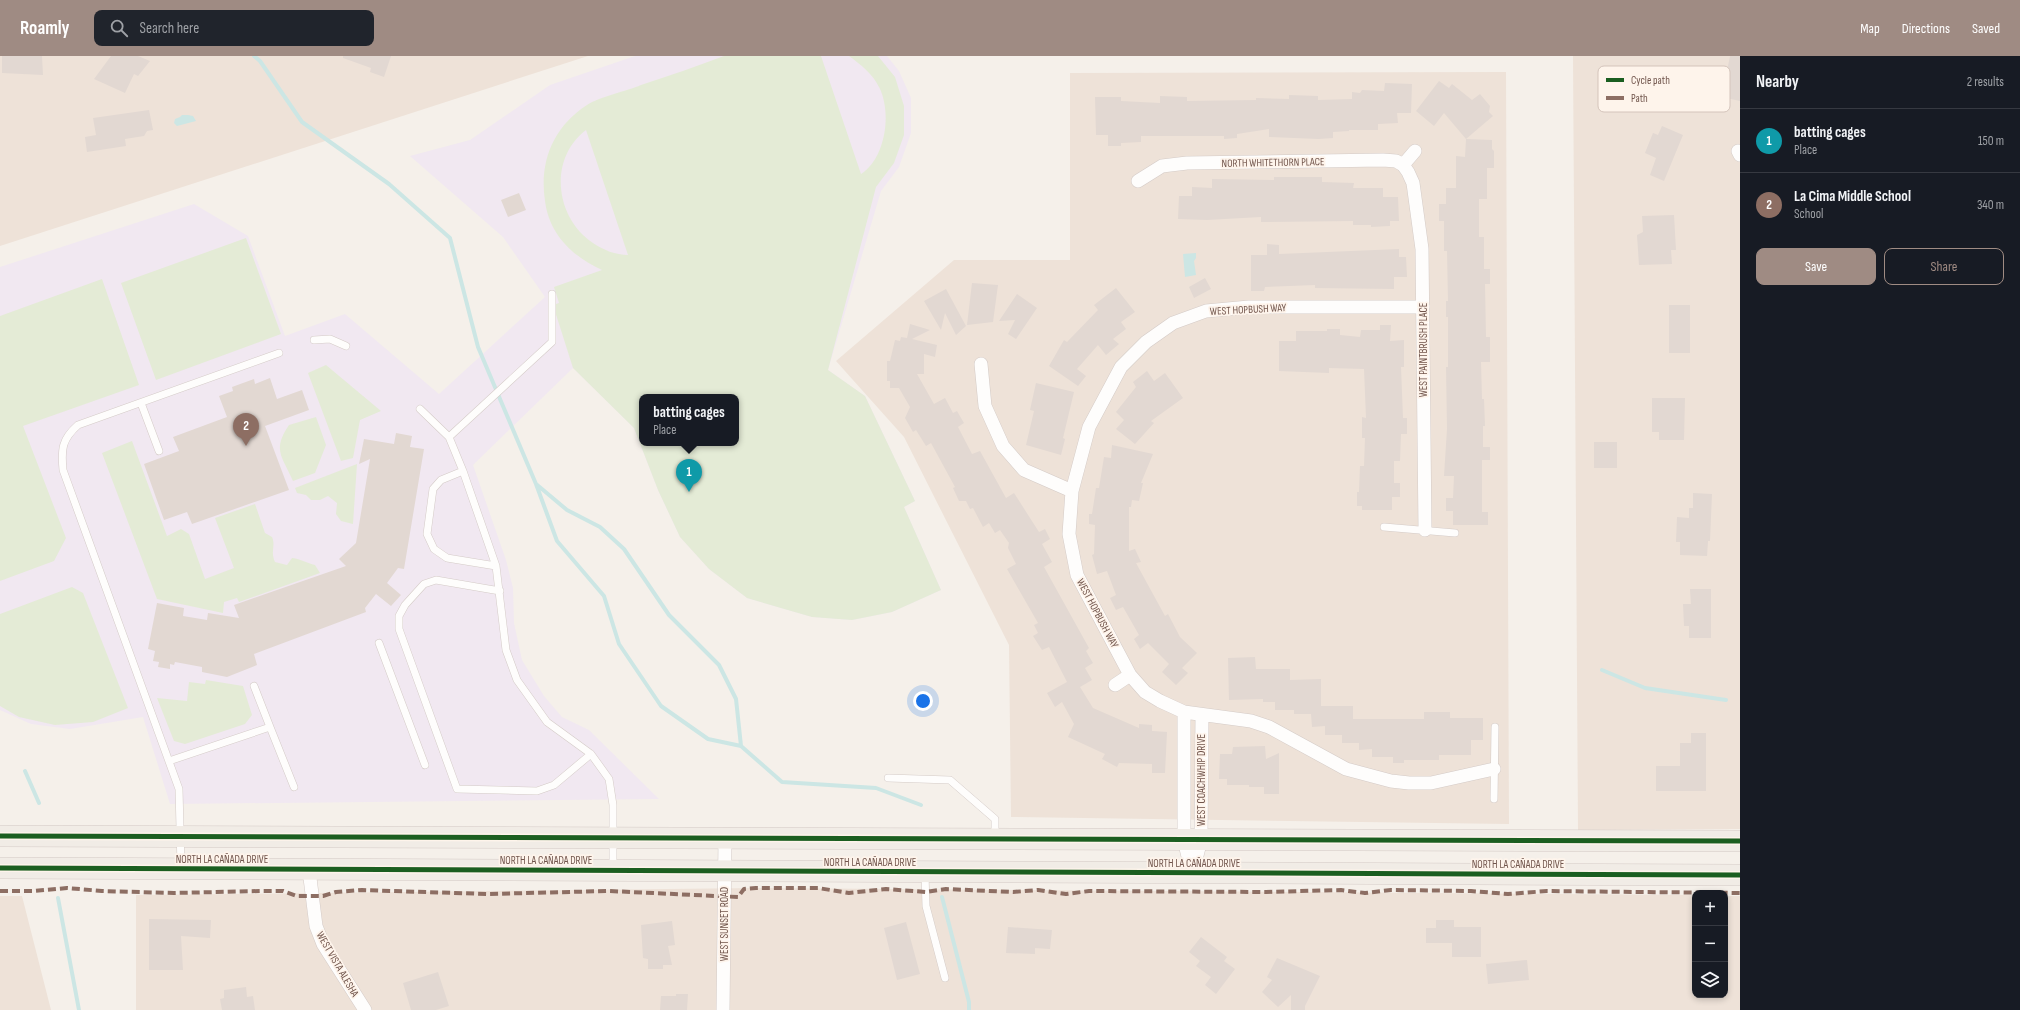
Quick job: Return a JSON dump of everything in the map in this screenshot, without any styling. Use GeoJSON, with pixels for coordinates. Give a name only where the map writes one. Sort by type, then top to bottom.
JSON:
{"type":"FeatureCollection","features":[{"type":"Feature","properties":{"kind":"main road","name":"NORTH LA CAÑADA DRIVE"},"geometry":{"type":"LineString","coordinates":[[0,836],[1740,841]]}},
{"type":"Feature","properties":{"kind":"main road","name":"NORTH LA CAÑADA DRIVE"},"geometry":{"type":"LineString","coordinates":[[0,868],[1740,875]]}},
{"type":"Feature","properties":{"kind":"street"},"geometry":{"type":"LineString","coordinates":[[1406,169],[1415,151]]}},
{"type":"Feature","properties":{"kind":"street","name":"NORTH WHITETHORN PLACE"},"geometry":{"type":"LineString","coordinates":[[1138,181],[1162,166],[1187,163],[1383,160],[1396,161],[1406,169]]}},
{"type":"Feature","properties":{"kind":"street","name":"WEST PAINTBRUSH PLACE"},"geometry":{"type":"LineString","coordinates":[[1406,169],[1413,183],[1422,249],[1425,530]]}},
{"type":"Feature","properties":{"kind":"street","name":"WEST HOPBUSH WAY"},"geometry":{"type":"LineString","coordinates":[[1423,307],[1249,307],[1206,311],[1173,323],[1146,342],[1121,367],[1089,427],[1072,491],[1070,534],[1077,575],[1130,675],[1144,692],[1184,712],[1202,716],[1251,722],[1269,727],[1346,769],[1391,781],[1431,783],[1494,769]]}},
{"type":"Feature","properties":{"kind":"street"},"geometry":{"type":"LineString","coordinates":[[981,364],[985,406],[1003,446],[1024,470],[1072,491]]}},
{"type":"Feature","properties":{"kind":"street"},"geometry":{"type":"LineString","coordinates":[[1115,684],[1130,675]]}},
{"type":"Feature","properties":{"kind":"street","name":"WEST COACHWHIP DRIVE"},"geometry":{"type":"LineString","coordinates":[[1184,712],[1192,840],[1192,873]]}},
{"type":"Feature","properties":{"kind":"street","name":"WEST COACHWHIP DRIVE"},"geometry":{"type":"LineString","coordinates":[[1192,840],[1202,716]]}},
{"type":"Feature","properties":{"kind":"street","name":"WEST SUNSET ROAD"},"geometry":{"type":"LineString","coordinates":[[723,1010],[725,839]]}},
{"type":"Feature","properties":{"kind":"street","name":"WEST VISTA ALESHA"},"geometry":{"type":"LineString","coordinates":[[309,870],[316,926],[323,944],[365,1010]]}},
{"type":"Feature","properties":{"kind":"lane"},"geometry":{"type":"LineString","coordinates":[[449,437],[552,342],[552,294]]}},
{"type":"Feature","properties":{"kind":"lane"},"geometry":{"type":"LineString","coordinates":[[314,340],[330,339],[346,346]]}},
{"type":"Feature","properties":{"kind":"lane"},"geometry":{"type":"LineString","coordinates":[[181,869],[179,789],[63,470],[61,452],[68,434],[78,425],[279,353]]}},
{"type":"Feature","properties":{"kind":"lane"},"geometry":{"type":"LineString","coordinates":[[140,403],[159,451]]}},
{"type":"Feature","properties":{"kind":"lane"},"geometry":{"type":"LineString","coordinates":[[420,409],[449,437],[463,471],[496,566],[506,650],[517,680],[547,722],[591,754],[608,779],[613,805],[613,870]]}},
{"type":"Feature","properties":{"kind":"lane"},"geometry":{"type":"LineString","coordinates":[[463,471],[441,480],[433,489],[427,534],[434,549],[447,558],[496,566]]}},
{"type":"Feature","properties":{"kind":"lane"},"geometry":{"type":"LineString","coordinates":[[1384,527],[1455,532]]}},
{"type":"Feature","properties":{"kind":"lane"},"geometry":{"type":"LineString","coordinates":[[500,591],[436,580],[424,584],[405,605],[398,616],[398,629],[457,789],[537,791],[554,785],[591,754]]}},
{"type":"Feature","properties":{"kind":"lane"},"geometry":{"type":"LineString","coordinates":[[378,643],[425,765]]}},
{"type":"Feature","properties":{"kind":"lane"},"geometry":{"type":"LineString","coordinates":[[254,686],[294,787]]}},
{"type":"Feature","properties":{"kind":"lane"},"geometry":{"type":"LineString","coordinates":[[169,761],[270,727]]}},
{"type":"Feature","properties":{"kind":"lane"},"geometry":{"type":"LineString","coordinates":[[1494,799],[1495,727]]}},
{"type":"Feature","properties":{"kind":"lane"},"geometry":{"type":"LineString","coordinates":[[888,778],[950,780],[995,818],[995,840]]}},
{"type":"Feature","properties":{"kind":"lane"},"geometry":{"type":"LineString","coordinates":[[925,872],[926,906],[945,978]]}},
{"type":"Feature","properties":{"kind":"shaded area"},"geometry":{"type":"Polygon","coordinates":[[[0,56],[588,56],[0,246],[0,56]]]}},
{"type":"Feature","properties":{"kind":"shaded area"},"geometry":{"type":"Polygon","coordinates":[[[635,56],[887,56],[899,71],[911,98],[911,133],[899,167],[881,191],[828,370],[865,396],[915,501],[904,507],[941,590],[892,612],[852,620],[812,617],[747,598],[709,569],[680,537],[658,490],[641,446],[739,446],[739,394],[639,394],[639,441],[634,428],[573,368],[473,465],[506,560],[513,588],[514,623],[522,660],[544,696],[562,717],[589,730],[659,799],[170,804],[143,717],[70,729],[31,724],[0,710],[0,267],[194,204],[248,236],[285,336],[345,314],[439,394],[545,297],[503,237],[410,156],[470,140],[550,85],[635,56]]]}},
{"type":"Feature","properties":{"kind":"shaded area"},"geometry":{"type":"Polygon","coordinates":[[[1573,56],[1740,56],[1740,829],[1578,830],[1573,56]]]}},
{"type":"Feature","properties":{"kind":"shaded area"},"geometry":{"type":"Polygon","coordinates":[[[1506,72],[1509,824],[1011,817],[1009,645],[904,437],[836,361],[954,260],[1070,260],[1070,73],[1506,72]]]}},
{"type":"Feature","properties":{"kind":"shaded area"},"geometry":{"type":"Polygon","coordinates":[[[756,888],[1692,895],[1692,998],[1728,998],[1728,896],[1740,896],[1740,1010],[136,1010],[136,895],[756,888]]]}},
{"type":"Feature","properties":{"kind":"shaded area"},"geometry":{"type":"Polygon","coordinates":[[[0,896],[22,896],[51,1010],[0,1010],[0,896]]]}},
{"type":"Feature","properties":{"kind":"green space"},"geometry":{"type":"Polygon","coordinates":[[[724,56],[821,56],[861,174],[869,167],[881,146],[886,121],[885,109],[883,97],[876,82],[866,70],[849,56],[878,56],[895,77],[904,106],[904,135],[894,163],[876,187],[828,370],[865,396],[915,501],[904,507],[941,590],[892,612],[852,620],[812,617],[747,598],[709,569],[680,537],[658,490],[641,446],[739,446],[739,394],[639,394],[639,441],[634,428],[573,368],[553,305],[559,303],[554,287],[602,270],[581,258],[564,243],[557,234],[547,213],[544,173],[551,147],[565,124],[575,114],[592,102],[724,56]],[[586,130],[574,142],[566,156],[561,172],[561,188],[564,204],[571,219],[580,232],[593,243],[610,252],[628,255],[586,130]]]}},
{"type":"Feature","properties":{"kind":"green space"},"geometry":{"type":"Polygon","coordinates":[[[246,238],[281,334],[156,380],[121,283],[246,238]]]}},
{"type":"Feature","properties":{"kind":"green space"},"geometry":{"type":"Polygon","coordinates":[[[102,279],[139,385],[23,426],[66,538],[54,561],[0,581],[0,316],[102,279]]]}},
{"type":"Feature","properties":{"kind":"green space"},"geometry":{"type":"Polygon","coordinates":[[[326,365],[381,411],[360,420],[353,458],[341,461],[308,373],[326,365]]]}},
{"type":"Feature","properties":{"kind":"green space"},"geometry":{"type":"Polygon","coordinates":[[[316,417],[326,445],[315,473],[293,481],[280,453],[281,441],[289,425],[316,417]]]}},
{"type":"Feature","properties":{"kind":"green space"},"geometry":{"type":"Polygon","coordinates":[[[132,441],[167,536],[181,529],[189,534],[205,579],[234,568],[215,518],[255,504],[265,533],[272,537],[275,562],[287,565],[292,558],[298,559],[315,565],[320,573],[239,602],[237,598],[224,602],[223,613],[157,599],[102,453],[132,441]]]}},
{"type":"Feature","properties":{"kind":"green space"},"geometry":{"type":"Polygon","coordinates":[[[357,464],[353,524],[341,521],[336,514],[337,503],[328,496],[320,500],[311,500],[306,495],[297,493],[295,488],[357,464]]]}},
{"type":"Feature","properties":{"kind":"green space"},"geometry":{"type":"Polygon","coordinates":[[[72,587],[83,593],[128,708],[93,722],[55,725],[19,717],[0,706],[0,614],[72,587]]]}},
{"type":"Feature","properties":{"kind":"green space"},"geometry":{"type":"Polygon","coordinates":[[[206,680],[243,686],[252,715],[245,724],[185,744],[174,741],[157,698],[187,701],[189,682],[205,684],[206,680]]]}},
{"type":"Feature","properties":{"kind":"water"},"geometry":{"type":"Polygon","coordinates":[[[182,115],[193,116],[196,121],[177,126],[174,123],[175,119],[182,115]]]}},
{"type":"Feature","properties":{"kind":"water"},"geometry":{"type":"Polygon","coordinates":[[[1196,253],[1196,258],[1194,261],[1196,275],[1185,277],[1183,254],[1196,253]]]}},
{"type":"Feature","properties":{"kind":"building"},"geometry":{"type":"Polygon","coordinates":[[[2,56],[42,56],[43,75],[2,73],[2,56]]]}},
{"type":"Feature","properties":{"kind":"building"},"geometry":{"type":"Polygon","coordinates":[[[111,56],[138,56],[150,61],[138,76],[134,74],[125,93],[94,79],[111,56]]]}},
{"type":"Feature","properties":{"kind":"building"},"geometry":{"type":"Polygon","coordinates":[[[343,56],[391,56],[384,77],[370,72],[371,68],[343,58],[343,56]]]}},
{"type":"Feature","properties":{"kind":"building"},"geometry":{"type":"Polygon","coordinates":[[[1730,56],[1740,56],[1740,101],[1730,99],[1730,66],[1728,66],[1730,56]]]}},
{"type":"Feature","properties":{"kind":"building"},"geometry":{"type":"Polygon","coordinates":[[[1439,81],[1449,88],[1452,84],[1472,100],[1480,94],[1490,106],[1489,112],[1493,116],[1466,139],[1444,113],[1434,126],[1416,111],[1439,81]]]}},
{"type":"Feature","properties":{"kind":"building"},"geometry":{"type":"Polygon","coordinates":[[[1385,83],[1412,84],[1411,113],[1397,113],[1398,123],[1378,124],[1378,130],[1349,130],[1333,132],[1333,138],[1318,139],[1269,137],[1269,129],[1237,134],[1237,138],[1224,139],[1224,136],[1141,136],[1141,142],[1121,143],[1121,146],[1108,146],[1108,135],[1096,135],[1095,97],[1121,97],[1121,101],[1160,103],[1160,96],[1187,97],[1187,101],[1256,100],[1256,98],[1289,99],[1289,95],[1318,96],[1318,100],[1352,99],[1352,92],[1360,93],[1362,90],[1384,91],[1385,83]]]}},
{"type":"Feature","properties":{"kind":"building"},"geometry":{"type":"Polygon","coordinates":[[[149,110],[153,130],[147,131],[144,136],[125,139],[126,146],[87,152],[85,137],[96,135],[93,118],[149,110]]]}},
{"type":"Feature","properties":{"kind":"building"},"geometry":{"type":"Polygon","coordinates":[[[1662,126],[1683,135],[1664,181],[1650,175],[1656,158],[1645,153],[1653,133],[1658,135],[1662,126]]]}},
{"type":"Feature","properties":{"kind":"building"},"geometry":{"type":"Polygon","coordinates":[[[1466,139],[1492,140],[1492,149],[1494,151],[1494,168],[1487,168],[1487,199],[1479,199],[1479,237],[1484,237],[1484,269],[1490,269],[1490,284],[1485,284],[1486,337],[1490,337],[1490,362],[1481,362],[1482,399],[1484,399],[1485,426],[1483,426],[1483,447],[1490,447],[1490,460],[1482,460],[1482,512],[1488,512],[1488,525],[1453,525],[1453,511],[1446,511],[1446,498],[1453,498],[1454,476],[1444,476],[1447,429],[1446,367],[1448,367],[1448,317],[1446,317],[1446,301],[1448,301],[1447,251],[1444,251],[1444,221],[1439,221],[1439,204],[1446,204],[1446,188],[1456,188],[1456,156],[1465,157],[1466,139]]]}},
{"type":"Feature","properties":{"kind":"building"},"geometry":{"type":"Polygon","coordinates":[[[1274,177],[1322,177],[1322,182],[1354,183],[1353,188],[1383,188],[1383,197],[1398,197],[1399,221],[1390,221],[1390,226],[1371,227],[1371,225],[1353,225],[1353,221],[1261,222],[1261,217],[1207,220],[1178,219],[1179,196],[1192,196],[1192,187],[1212,188],[1212,179],[1274,180],[1274,177]]]}},
{"type":"Feature","properties":{"kind":"building"},"geometry":{"type":"Polygon","coordinates":[[[519,193],[526,210],[508,217],[501,200],[519,193]]]}},
{"type":"Feature","properties":{"kind":"building"},"geometry":{"type":"Polygon","coordinates":[[[1674,215],[1676,250],[1671,250],[1672,264],[1639,265],[1637,235],[1643,232],[1642,216],[1674,215]]]}},
{"type":"Feature","properties":{"kind":"building"},"geometry":{"type":"Polygon","coordinates":[[[1267,244],[1279,245],[1279,254],[1399,249],[1399,257],[1406,257],[1407,277],[1394,277],[1394,289],[1315,288],[1315,285],[1265,287],[1264,291],[1251,291],[1251,255],[1267,255],[1267,244]]]}},
{"type":"Feature","properties":{"kind":"building"},"geometry":{"type":"Polygon","coordinates":[[[1205,278],[1211,289],[1194,298],[1189,287],[1205,278]]]}},
{"type":"Feature","properties":{"kind":"building"},"geometry":{"type":"Polygon","coordinates":[[[972,283],[998,285],[993,322],[967,325],[972,283]]]}},
{"type":"Feature","properties":{"kind":"building"},"geometry":{"type":"Polygon","coordinates":[[[1116,288],[1135,312],[1121,322],[1126,329],[1113,339],[1119,344],[1106,355],[1098,345],[1077,369],[1086,376],[1078,386],[1049,366],[1064,340],[1067,342],[1098,310],[1094,305],[1116,288]]]}},
{"type":"Feature","properties":{"kind":"building"},"geometry":{"type":"Polygon","coordinates":[[[946,289],[966,326],[956,335],[945,313],[941,330],[924,301],[946,289]]]}},
{"type":"Feature","properties":{"kind":"building"},"geometry":{"type":"Polygon","coordinates":[[[1017,294],[1037,308],[1016,339],[1008,334],[1015,320],[999,321],[1017,294]]]}},
{"type":"Feature","properties":{"kind":"building"},"geometry":{"type":"Polygon","coordinates":[[[1669,305],[1690,305],[1690,353],[1669,353],[1669,305]]]}},
{"type":"Feature","properties":{"kind":"building"},"geometry":{"type":"Polygon","coordinates":[[[910,324],[930,330],[912,339],[937,345],[935,357],[924,354],[924,374],[917,374],[934,404],[945,398],[953,413],[957,411],[964,423],[958,427],[972,454],[980,451],[1006,498],[1014,493],[1039,532],[1045,529],[1050,539],[1042,544],[1052,562],[1044,567],[1089,648],[1086,651],[1093,663],[1085,668],[1092,680],[1080,687],[1093,708],[1139,728],[1139,724],[1152,725],[1152,731],[1167,732],[1165,773],[1152,773],[1152,764],[1119,763],[1117,767],[1102,759],[1105,754],[1068,737],[1074,724],[1062,702],[1055,707],[1047,693],[1067,682],[1049,647],[1042,650],[1033,636],[1038,633],[1034,625],[1038,623],[1007,569],[1016,564],[1008,548],[1009,543],[1000,530],[995,533],[989,523],[983,527],[973,508],[970,509],[966,501],[959,501],[953,488],[955,487],[931,443],[926,446],[916,430],[913,432],[905,418],[910,407],[899,388],[890,388],[890,381],[887,381],[887,361],[890,361],[895,340],[900,341],[901,337],[907,338],[910,324]]]}},
{"type":"Feature","properties":{"kind":"building"},"geometry":{"type":"Polygon","coordinates":[[[1380,325],[1391,325],[1390,341],[1404,340],[1404,367],[1401,367],[1403,418],[1407,418],[1407,434],[1401,434],[1400,461],[1394,461],[1394,483],[1400,483],[1400,497],[1392,497],[1392,510],[1362,510],[1362,506],[1357,506],[1357,492],[1359,492],[1360,466],[1364,466],[1365,438],[1362,438],[1362,417],[1366,418],[1364,369],[1329,368],[1329,373],[1279,371],[1279,341],[1296,341],[1296,331],[1327,331],[1327,329],[1340,329],[1340,335],[1360,337],[1361,330],[1380,330],[1380,325]]]}},
{"type":"Feature","properties":{"kind":"building"},"geometry":{"type":"Polygon","coordinates":[[[1147,371],[1154,381],[1165,373],[1183,398],[1151,421],[1154,423],[1135,444],[1116,429],[1124,420],[1116,412],[1136,387],[1133,382],[1147,371]]]}},
{"type":"Feature","properties":{"kind":"building"},"geometry":{"type":"Polygon","coordinates":[[[270,378],[277,399],[302,390],[309,410],[265,426],[289,490],[192,524],[187,512],[164,520],[144,464],[179,451],[173,437],[227,417],[219,396],[233,391],[232,387],[254,379],[255,384],[270,378]]]}},
{"type":"Feature","properties":{"kind":"building"},"geometry":{"type":"Polygon","coordinates":[[[1036,383],[1074,392],[1063,438],[1065,439],[1061,455],[1026,445],[1034,411],[1030,410],[1036,383]]]}},
{"type":"Feature","properties":{"kind":"building"},"geometry":{"type":"Polygon","coordinates":[[[1652,398],[1685,398],[1684,440],[1659,440],[1659,432],[1652,432],[1652,398]]]}},
{"type":"Feature","properties":{"kind":"building"},"geometry":{"type":"Polygon","coordinates":[[[396,433],[412,436],[410,447],[424,449],[404,569],[398,568],[387,583],[401,595],[391,606],[376,594],[365,608],[366,612],[254,654],[257,665],[227,677],[202,672],[202,667],[175,662],[174,665],[170,664],[170,669],[158,667],[159,662],[153,661],[155,651],[148,649],[157,603],[184,608],[183,616],[207,620],[208,613],[239,618],[234,605],[346,566],[339,559],[356,543],[370,459],[359,464],[364,439],[394,444],[396,433]]]}},
{"type":"Feature","properties":{"kind":"building"},"geometry":{"type":"Polygon","coordinates":[[[1594,442],[1617,442],[1617,468],[1594,468],[1594,442]]]}},
{"type":"Feature","properties":{"kind":"building"},"geometry":{"type":"Polygon","coordinates":[[[1112,445],[1153,454],[1141,483],[1143,483],[1139,501],[1132,500],[1131,507],[1129,507],[1129,551],[1135,549],[1141,562],[1136,563],[1165,616],[1168,614],[1180,637],[1197,653],[1182,668],[1188,673],[1176,685],[1162,672],[1169,664],[1148,643],[1140,649],[1134,639],[1139,635],[1123,607],[1116,610],[1110,598],[1116,595],[1107,571],[1097,574],[1092,555],[1094,554],[1095,525],[1089,524],[1089,514],[1092,514],[1096,488],[1099,488],[1104,457],[1111,458],[1112,445]]]}},
{"type":"Feature","properties":{"kind":"building"},"geometry":{"type":"Polygon","coordinates":[[[1693,493],[1712,494],[1710,541],[1708,541],[1707,556],[1680,555],[1680,542],[1676,542],[1677,517],[1689,518],[1689,508],[1693,508],[1693,493]]]}},
{"type":"Feature","properties":{"kind":"building"},"geometry":{"type":"Polygon","coordinates":[[[1690,589],[1711,589],[1711,638],[1689,638],[1689,626],[1684,626],[1683,604],[1691,604],[1690,589]]]}},
{"type":"Feature","properties":{"kind":"building"},"geometry":{"type":"Polygon","coordinates":[[[1255,657],[1256,669],[1290,669],[1290,680],[1321,679],[1321,706],[1353,706],[1353,719],[1424,719],[1424,712],[1450,712],[1450,718],[1483,718],[1483,740],[1471,740],[1471,755],[1439,755],[1439,760],[1404,760],[1404,763],[1393,763],[1393,757],[1372,757],[1372,749],[1359,750],[1359,743],[1342,743],[1342,735],[1325,735],[1325,726],[1312,727],[1311,714],[1294,714],[1294,710],[1275,710],[1275,702],[1263,702],[1263,699],[1229,700],[1228,658],[1255,657]]]}},
{"type":"Feature","properties":{"kind":"building"},"geometry":{"type":"Polygon","coordinates":[[[1691,733],[1706,733],[1706,791],[1656,791],[1656,766],[1680,766],[1680,743],[1691,743],[1691,733]]]}},
{"type":"Feature","properties":{"kind":"building"},"geometry":{"type":"Polygon","coordinates":[[[1265,746],[1266,759],[1279,753],[1279,794],[1264,794],[1264,787],[1227,785],[1227,779],[1219,779],[1220,754],[1232,754],[1233,747],[1265,746]]]}},
{"type":"Feature","properties":{"kind":"building"},"geometry":{"type":"Polygon","coordinates":[[[149,919],[211,920],[210,938],[181,936],[183,970],[149,970],[149,919]]]}},
{"type":"Feature","properties":{"kind":"building"},"geometry":{"type":"Polygon","coordinates":[[[1436,920],[1454,920],[1454,927],[1481,927],[1481,957],[1452,957],[1452,943],[1426,943],[1426,928],[1436,928],[1436,920]]]}},
{"type":"Feature","properties":{"kind":"building"},"geometry":{"type":"Polygon","coordinates":[[[672,921],[675,945],[668,946],[672,965],[663,965],[663,969],[648,969],[648,959],[643,958],[641,925],[672,921]]]}},
{"type":"Feature","properties":{"kind":"building"},"geometry":{"type":"Polygon","coordinates":[[[906,922],[920,974],[897,980],[884,928],[906,922]]]}},
{"type":"Feature","properties":{"kind":"building"},"geometry":{"type":"Polygon","coordinates":[[[1008,927],[1052,930],[1050,949],[1035,948],[1035,954],[1006,953],[1008,927]]]}},
{"type":"Feature","properties":{"kind":"building"},"geometry":{"type":"Polygon","coordinates":[[[1201,937],[1227,957],[1224,961],[1235,969],[1216,994],[1205,985],[1211,977],[1196,966],[1200,961],[1189,952],[1201,937]]]}},
{"type":"Feature","properties":{"kind":"building"},"geometry":{"type":"Polygon","coordinates":[[[1277,958],[1320,976],[1305,1006],[1305,1010],[1291,1010],[1291,995],[1278,1007],[1262,992],[1272,980],[1267,977],[1277,958]]]}},
{"type":"Feature","properties":{"kind":"building"},"geometry":{"type":"Polygon","coordinates":[[[1527,960],[1529,980],[1488,984],[1486,964],[1527,960]]]}},
{"type":"Feature","properties":{"kind":"building"},"geometry":{"type":"Polygon","coordinates":[[[438,972],[449,1006],[436,1010],[411,1010],[403,983],[438,972]]]}},
{"type":"Feature","properties":{"kind":"building"},"geometry":{"type":"Polygon","coordinates":[[[246,987],[247,997],[253,996],[255,1010],[222,1010],[220,999],[224,998],[224,990],[246,987]]]}},
{"type":"Feature","properties":{"kind":"building"},"geometry":{"type":"Polygon","coordinates":[[[676,994],[688,994],[687,1010],[660,1010],[661,996],[676,996],[676,994]]]}},
{"type":"Feature","properties":{"kind":"waterway"},"geometry":{"type":"LineString","coordinates":[[254,56],[260,61],[302,122],[389,184],[450,238],[478,347],[536,484],[557,541],[604,596],[619,644],[661,706],[708,739],[741,746],[782,782],[876,788],[921,805]]}},
{"type":"Feature","properties":{"kind":"waterway"},"geometry":{"type":"LineString","coordinates":[[536,484],[567,510],[600,527],[624,549],[669,615],[719,665],[736,699],[741,746]]}},
{"type":"Feature","properties":{"kind":"waterway"},"geometry":{"type":"LineString","coordinates":[[1602,670],[1645,688],[1726,700]]}},
{"type":"Feature","properties":{"kind":"waterway"},"geometry":{"type":"LineString","coordinates":[[25,771],[39,803]]}},
{"type":"Feature","properties":{"kind":"waterway"},"geometry":{"type":"LineString","coordinates":[[942,897],[969,1002],[969,1010]]}},
{"type":"Feature","properties":{"kind":"waterway"},"geometry":{"type":"LineString","coordinates":[[58,898],[79,1010]]}},
{"type":"Feature","properties":{"kind":"marked path"},"geometry":{"type":"LineString","coordinates":[[0,891],[34,891],[67,888],[102,891],[174,893],[283,891],[297,896],[323,896],[336,892],[362,890],[488,894],[609,891],[738,897],[744,889],[756,888],[818,888],[849,893],[886,889],[926,892],[946,889],[1013,892],[1038,890],[1066,894],[1089,891],[1266,892],[1341,890],[1365,893],[1391,890],[1471,891],[1508,894],[1547,891],[1740,893]]}},
{"type":"Feature","properties":{"kind":"cycle path"},"geometry":{"type":"LineString","coordinates":[[0,836],[1740,841]]}},
{"type":"Feature","properties":{"kind":"cycle path"},"geometry":{"type":"LineString","coordinates":[[0,868],[1740,875]]}},
{"type":"Feature","properties":{"kind":"place","name":"La Cima Middle School"},"geometry":{"type":"Point","coordinates":[246,446]}},
{"type":"Feature","properties":{"kind":"place","name":"batting cages"},"geometry":{"type":"Point","coordinates":[689,492]}}]}
